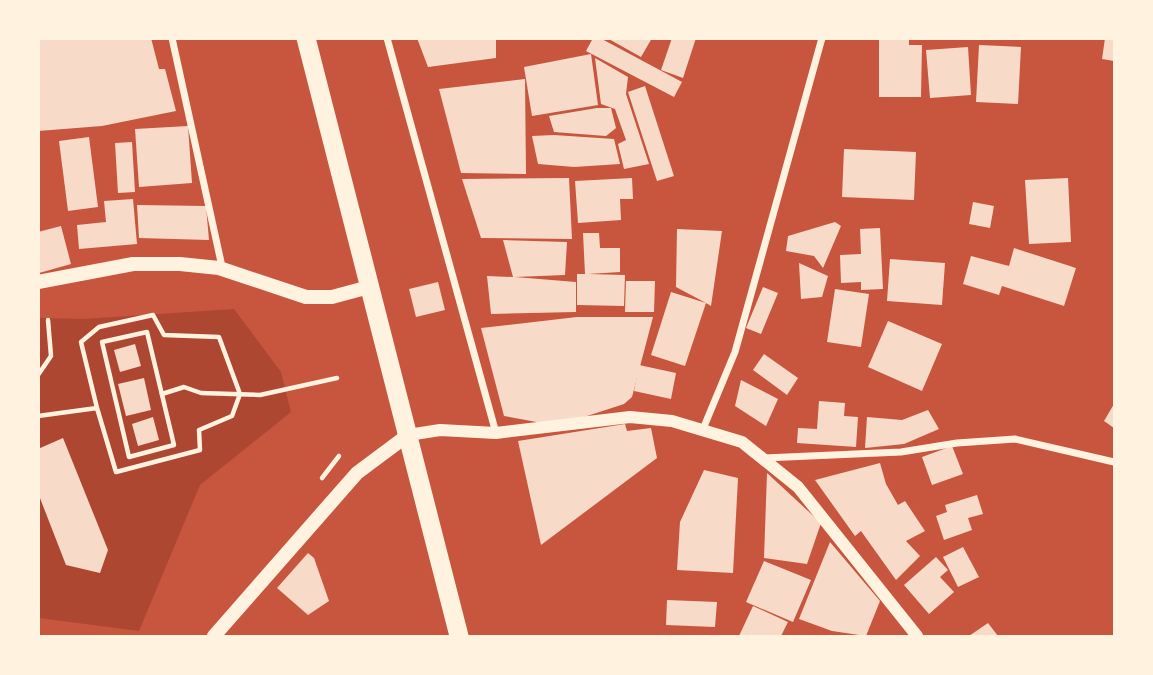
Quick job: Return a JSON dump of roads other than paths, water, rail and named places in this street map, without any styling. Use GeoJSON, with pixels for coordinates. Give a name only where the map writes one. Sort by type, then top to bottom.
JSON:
{"type":"FeatureCollection","features":[{"type":"Feature","properties":{"kind":"highway"},"geometry":{"type":"LineString","coordinates":[[306,38],[459,636]]}},
{"type":"Feature","properties":{"kind":"main road"},"geometry":{"type":"LineString","coordinates":[[38,282],[134,264],[219,268],[306,297],[332,297],[369,287]]}},
{"type":"Feature","properties":{"kind":"main road"},"geometry":{"type":"LineString","coordinates":[[214,636],[357,473],[408,435]]}},
{"type":"Feature","properties":{"kind":"street"},"geometry":{"type":"LineString","coordinates":[[172,38],[221,262],[219,268]]}},
{"type":"Feature","properties":{"kind":"street"},"geometry":{"type":"LineString","coordinates":[[387,38],[496,433]]}},
{"type":"Feature","properties":{"kind":"street"},"geometry":{"type":"LineString","coordinates":[[703,429],[735,352],[822,38]]}},
{"type":"Feature","properties":{"kind":"street"},"geometry":{"type":"LineString","coordinates":[[408,435],[440,430],[496,433],[630,417],[672,421],[742,442],[798,487],[917,636]]}},
{"type":"Feature","properties":{"kind":"street"},"geometry":{"type":"LineString","coordinates":[[764,458],[901,452],[957,443],[1015,439],[1115,462]]}}]}
